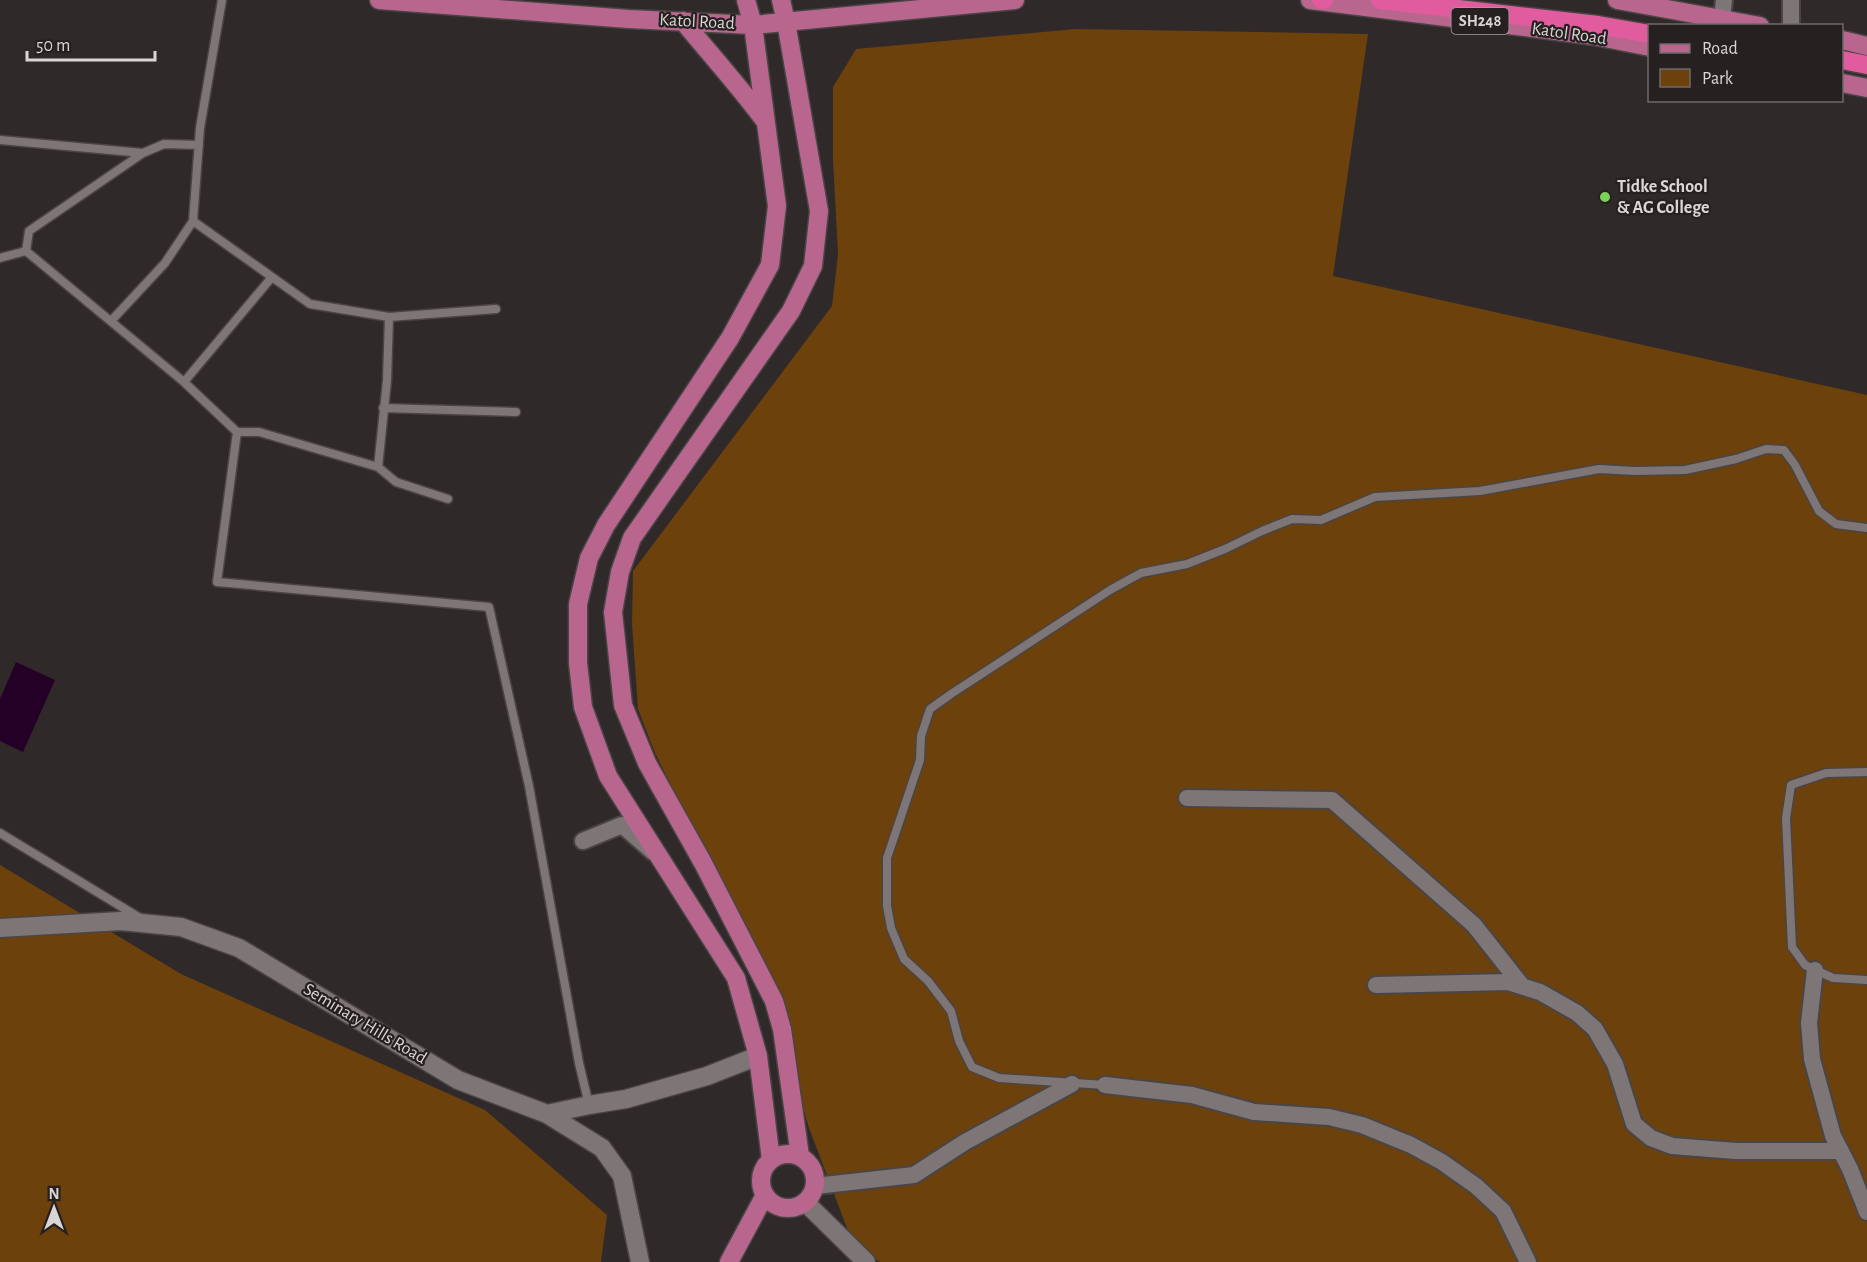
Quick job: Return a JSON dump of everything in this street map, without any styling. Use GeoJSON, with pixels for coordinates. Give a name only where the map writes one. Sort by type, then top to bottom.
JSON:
{"type":"FeatureCollection","features":[{"type":"Feature","properties":{"kind":"highway"},"geometry":{"type":"LineString","coordinates":[[1497,0],[1596,14],[1648,24]]}},
{"type":"Feature","properties":{"kind":"highway"},"geometry":{"type":"LineString","coordinates":[[1386,1],[1598,25],[1648,34]]}},
{"type":"Feature","properties":{"kind":"highway"},"geometry":{"type":"LineString","coordinates":[[1843,60],[1867,65]]}},
{"type":"Feature","properties":{"kind":"highway"},"geometry":{"type":"LineString","coordinates":[[1843,70],[1867,74]]}},
{"type":"Feature","properties":{"kind":"main road","name":"Katol Road"},"geometry":{"type":"LineString","coordinates":[[379,0],[629,19],[753,25],[1015,0]]}},
{"type":"Feature","properties":{"kind":"main road"},"geometry":{"type":"LineString","coordinates":[[746,0],[753,25],[777,206],[770,265],[730,338],[606,525],[590,558],[578,604],[578,663],[583,707],[608,776],[736,978],[758,1056],[771,1160]]}},
{"type":"Feature","properties":{"kind":"main road"},"geometry":{"type":"LineString","coordinates":[[780,0],[786,22],[819,211],[813,266],[790,311],[632,538],[620,572],[613,612],[623,705],[647,763],[703,863],[774,1001],[782,1029],[800,1156]]}},
{"type":"Feature","properties":{"kind":"main road","name":"Katol Road"},"geometry":{"type":"LineString","coordinates":[[1310,0],[1595,36],[1648,47]]}},
{"type":"Feature","properties":{"kind":"main road"},"geometry":{"type":"LineString","coordinates":[[1617,0],[1747,24]]}},
{"type":"Feature","properties":{"kind":"main road"},"geometry":{"type":"LineString","coordinates":[[683,21],[766,122]]}},
{"type":"Feature","properties":{"kind":"main road"},"geometry":{"type":"LineString","coordinates":[[1843,40],[1867,46]]}},
{"type":"Feature","properties":{"kind":"main road"},"geometry":{"type":"LineString","coordinates":[[1843,83],[1867,88]]}},
{"type":"Feature","properties":{"kind":"main road"},"geometry":{"type":"LineString","coordinates":[[785,1154],[800,1156],[815,1174],[810,1194],[791,1208],[776,1205],[765,1195],[760,1183],[763,1170],[771,1160],[785,1154]]}},
{"type":"Feature","properties":{"kind":"main road"},"geometry":{"type":"LineString","coordinates":[[729,1262],[765,1195]]}},
{"type":"Feature","properties":{"kind":"street"},"geometry":{"type":"LineString","coordinates":[[1722,20],[1724,0]]}},
{"type":"Feature","properties":{"kind":"street"},"geometry":{"type":"LineString","coordinates":[[1791,0],[1791,24]]}},
{"type":"Feature","properties":{"kind":"street"},"geometry":{"type":"LineString","coordinates":[[1187,798],[1332,800],[1474,926],[1522,987]]}},
{"type":"Feature","properties":{"kind":"street"},"geometry":{"type":"LineString","coordinates":[[583,842],[622,825],[660,859]]}},
{"type":"Feature","properties":{"kind":"street","name":"Seminary Hills Road"},"geometry":{"type":"LineString","coordinates":[[0,928],[121,921],[181,927],[239,948],[458,1080],[547,1114],[602,1148],[622,1176],[640,1262]]}},
{"type":"Feature","properties":{"kind":"street"},"geometry":{"type":"LineString","coordinates":[[1815,970],[1809,1023],[1812,1059],[1830,1126],[1867,1212]]}},
{"type":"Feature","properties":{"kind":"street"},"geometry":{"type":"LineString","coordinates":[[1376,985],[1508,982],[1540,992],[1577,1013],[1595,1029],[1615,1064],[1634,1124],[1651,1138],[1672,1146],[1702,1149],[1840,1151]]}},
{"type":"Feature","properties":{"kind":"street"},"geometry":{"type":"LineString","coordinates":[[547,1114],[626,1099],[707,1076],[758,1056]]}},
{"type":"Feature","properties":{"kind":"street"},"geometry":{"type":"LineString","coordinates":[[866,1262],[810,1194],[914,1174],[965,1142],[1072,1084]]}},
{"type":"Feature","properties":{"kind":"street"},"geometry":{"type":"LineString","coordinates":[[1105,1086],[1192,1095],[1254,1112],[1329,1117],[1362,1125],[1411,1145],[1442,1162],[1476,1186],[1503,1211],[1528,1262]]}},
{"type":"Feature","properties":{"kind":"lane"},"geometry":{"type":"LineString","coordinates":[[112,320],[165,263],[193,221],[200,128],[222,0]]}},
{"type":"Feature","properties":{"kind":"lane"},"geometry":{"type":"LineString","coordinates":[[0,140],[143,153]]}},
{"type":"Feature","properties":{"kind":"lane"},"geometry":{"type":"LineString","coordinates":[[26,251],[28,231],[143,153],[164,144],[199,145]]}},
{"type":"Feature","properties":{"kind":"lane"},"geometry":{"type":"LineString","coordinates":[[193,221],[310,304],[389,317],[496,309]]}},
{"type":"Feature","properties":{"kind":"lane"},"geometry":{"type":"LineString","coordinates":[[0,258],[26,251]]}},
{"type":"Feature","properties":{"kind":"lane"},"geometry":{"type":"LineString","coordinates":[[26,251],[112,320],[184,382],[237,432],[259,432],[378,467],[396,482],[448,499]]}},
{"type":"Feature","properties":{"kind":"lane"},"geometry":{"type":"LineString","coordinates":[[184,382],[272,277]]}},
{"type":"Feature","properties":{"kind":"lane"},"geometry":{"type":"LineString","coordinates":[[378,467],[387,381],[389,317]]}},
{"type":"Feature","properties":{"kind":"lane"},"geometry":{"type":"LineString","coordinates":[[383,408],[516,412]]}},
{"type":"Feature","properties":{"kind":"lane"},"geometry":{"type":"LineString","coordinates":[[237,432],[217,582],[489,607],[529,786],[579,1063],[589,1105]]}},
{"type":"Feature","properties":{"kind":"lane"},"geometry":{"type":"LineString","coordinates":[[1105,1086],[999,1078],[972,1067],[959,1041],[951,1011],[928,981],[904,959],[891,928],[886,906],[886,858],[920,760],[921,736],[930,709],[1102,595],[1141,573],[1187,564],[1292,519],[1321,520],[1375,497],[1480,491],[1599,468],[1635,471],[1685,470],[1736,459],[1766,449],[1784,450],[1795,465],[1819,511],[1836,524],[1867,528]]}},
{"type":"Feature","properties":{"kind":"lane"},"geometry":{"type":"LineString","coordinates":[[1867,772],[1826,773],[1791,786],[1786,818],[1792,947],[1805,965],[1833,978],[1867,980]]}},
{"type":"Feature","properties":{"kind":"lane"},"geometry":{"type":"LineString","coordinates":[[0,833],[150,924]]}},
{"type":"Feature","properties":{"kind":"green space"},"geometry":{"type":"Polygon","coordinates":[[[1076,29],[1368,34],[1333,276],[1867,395],[1867,1262],[880,1262],[853,1244],[809,1128],[763,970],[655,753],[638,709],[632,623],[633,571],[832,306],[838,254],[833,159],[833,87],[856,49],[1076,29]]]}},
{"type":"Feature","properties":{"kind":"green space"},"geometry":{"type":"Polygon","coordinates":[[[0,865],[181,974],[485,1110],[607,1215],[601,1262],[0,1262],[0,865]]]}},
{"type":"Feature","properties":{"kind":"shaded area"},"geometry":{"type":"Polygon","coordinates":[[[16,662],[55,680],[23,752],[0,741],[0,699],[16,662]]]}},
{"type":"Feature","properties":{"kind":"place","name":"Tidke School & AG College"},"geometry":{"type":"Point","coordinates":[1605,197]}}]}
